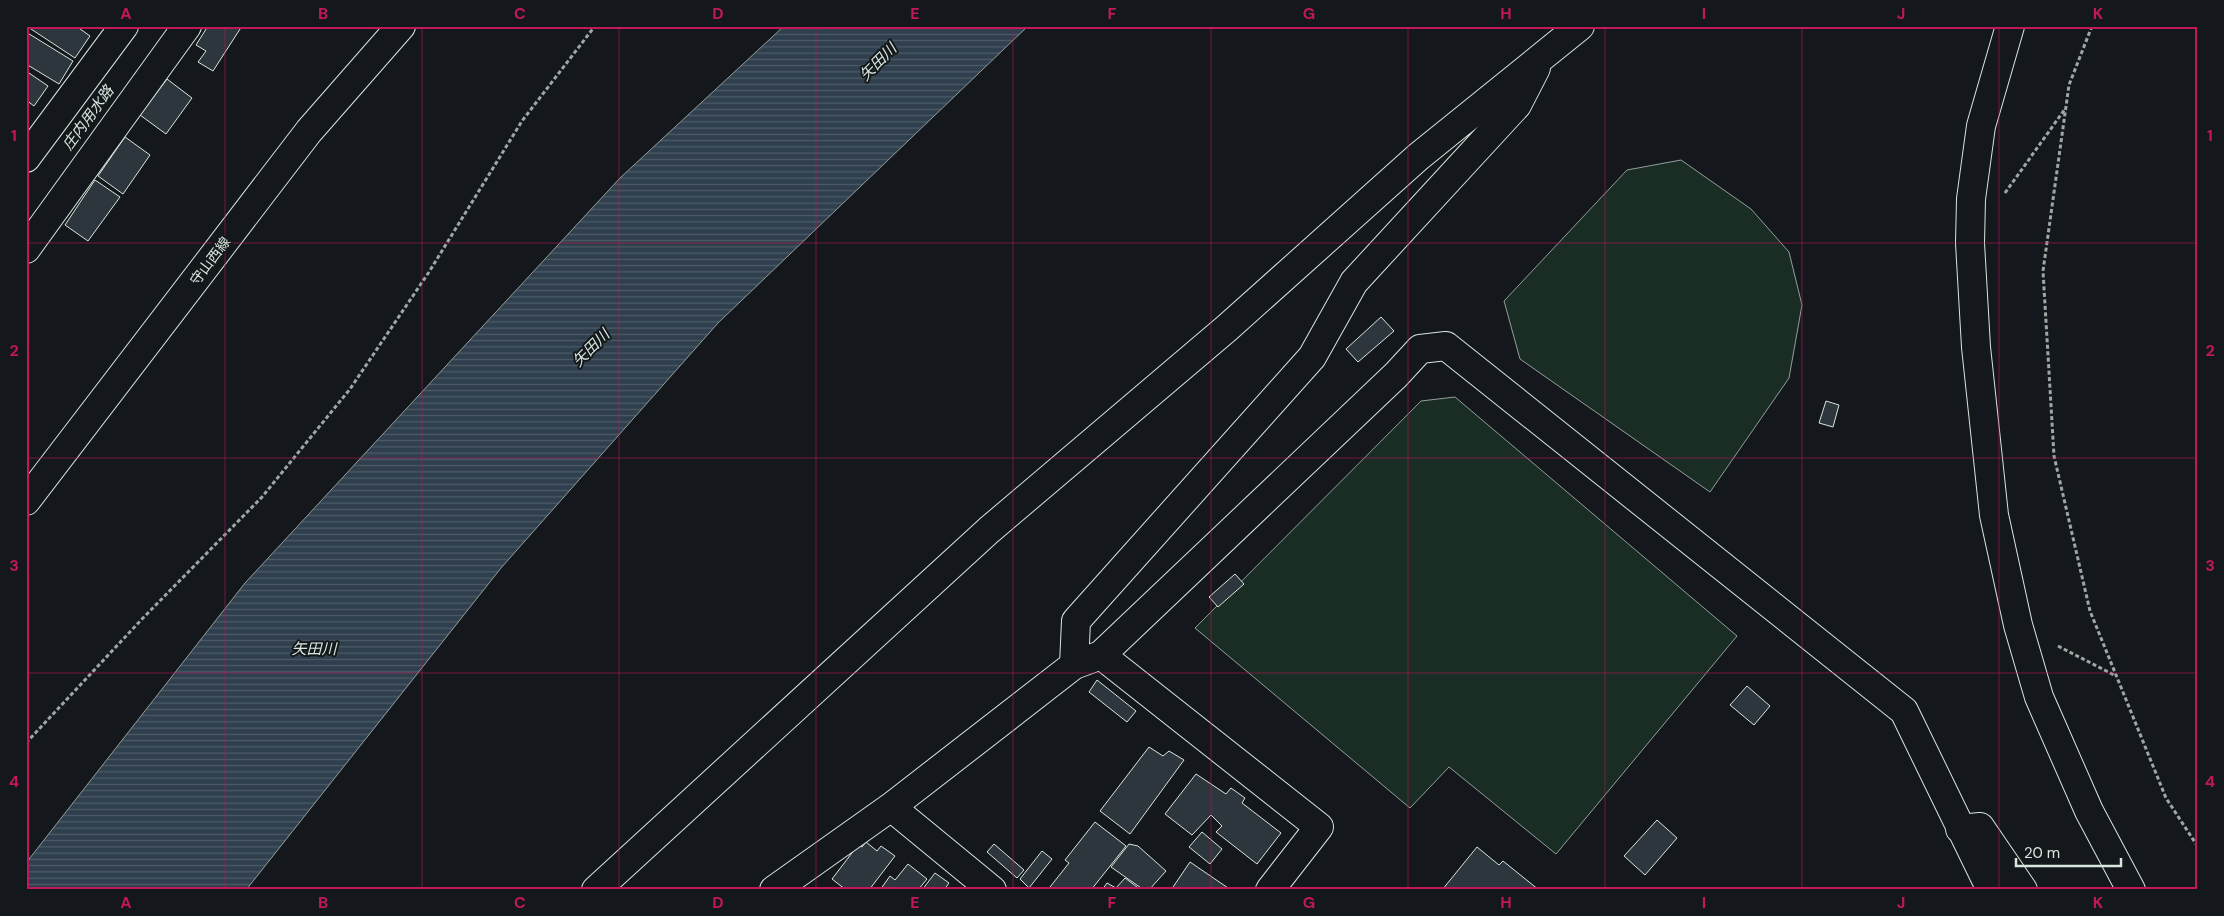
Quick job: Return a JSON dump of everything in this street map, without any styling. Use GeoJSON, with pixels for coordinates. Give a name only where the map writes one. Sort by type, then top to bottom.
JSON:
{"type":"FeatureCollection","features":[{"type":"Feature","properties":{"kind":"street"},"geometry":{"type":"LineString","coordinates":[[26,158],[124,26]]}},
{"type":"Feature","properties":{"kind":"street"},"geometry":{"type":"LineString","coordinates":[[26,248],[187,26]]}},
{"type":"Feature","properties":{"kind":"street","name":"守山西線"},"geometry":{"type":"LineString","coordinates":[[26,501],[309,131],[401,26]]}},
{"type":"Feature","properties":{"kind":"street"},"geometry":{"type":"LineString","coordinates":[[596,890],[989,530],[1227,328],[1418,157],[1580,26]]}},
{"type":"Feature","properties":{"kind":"street"},"geometry":{"type":"LineString","coordinates":[[2010,26],[1981,126],[1971,199],[1970,243],[1976,347],[1994,515],[2018,625],[2039,697],[2089,811],[2131,890]]}},
{"type":"Feature","properties":{"kind":"street"},"geometry":{"type":"LineString","coordinates":[[1074,665],[1076,620],[1312,357],[1354,282],[1517,105],[1542,58]]}},
{"type":"Feature","properties":{"kind":"street"},"geometry":{"type":"LineString","coordinates":[[774,890],[891,807],[1074,665],[1101,655],[1396,375],[1420,349],[1446,346],[1904,711],[1991,890]]}},
{"type":"Feature","properties":{"kind":"street"},"geometry":{"type":"LineString","coordinates":[[1101,655],[1319,827],[1270,890]]}},
{"type":"Feature","properties":{"kind":"street"},"geometry":{"type":"LineString","coordinates":[[891,807],[992,890]]}},
{"type":"Feature","properties":{"kind":"street"},"geometry":{"type":"LineString","coordinates":[[1960,829],[1980,827],[2023,890]]}},
{"type":"Feature","properties":{"kind":"path"},"geometry":{"type":"LineString","coordinates":[[26,743],[142,619],[262,497],[350,389],[429,272],[522,121],[596,26]]}},
{"type":"Feature","properties":{"kind":"path"},"geometry":{"type":"LineString","coordinates":[[2092,26],[2069,85],[2044,271],[2054,456],[2090,611],[2166,798],[2198,847]]}},
{"type":"Feature","properties":{"kind":"path"},"geometry":{"type":"LineString","coordinates":[[2004,195],[2066,107]]}},
{"type":"Feature","properties":{"kind":"path"},"geometry":{"type":"LineString","coordinates":[[2018,625],[2116,676]]}},
{"type":"Feature","properties":{"kind":"green space"},"geometry":{"type":"Polygon","coordinates":[[[1681,160],[1751,209],[1789,252],[1802,305],[1789,378],[1710,492],[1520,359],[1504,301],[1627,170],[1681,160]]]}},
{"type":"Feature","properties":{"kind":"green space"},"geometry":{"type":"Polygon","coordinates":[[[1455,397],[1737,636],[1556,854],[1449,767],[1410,808],[1195,628],[1421,401],[1455,397]]]}},
{"type":"Feature","properties":{"kind":"water","name":"矢田川"},"geometry":{"type":"Polygon","coordinates":[[[784,26],[1028,26],[718,323],[501,568],[246,890],[26,890],[26,863],[245,583],[620,178],[784,26]]]}},
{"type":"Feature","properties":{"kind":"building"},"geometry":{"type":"Polygon","coordinates":[[[33,26],[76,26],[90,36],[75,58],[31,29],[33,26]]]}},
{"type":"Feature","properties":{"kind":"building"},"geometry":{"type":"Polygon","coordinates":[[[208,26],[242,26],[213,71],[198,62],[206,51],[196,45],[208,26]]]}},
{"type":"Feature","properties":{"kind":"building"},"geometry":{"type":"Polygon","coordinates":[[[26,32],[73,61],[59,84],[26,64],[26,32]]]}},
{"type":"Feature","properties":{"kind":"building"},"geometry":{"type":"Polygon","coordinates":[[[26,71],[48,86],[34,106],[26,100],[26,71]]]}},
{"type":"Feature","properties":{"kind":"building"},"geometry":{"type":"Polygon","coordinates":[[[167,79],[192,98],[166,134],[140,115],[167,79]]]}},
{"type":"Feature","properties":{"kind":"building"},"geometry":{"type":"Polygon","coordinates":[[[125,137],[150,155],[123,194],[98,176],[125,137]]]}},
{"type":"Feature","properties":{"kind":"building"},"geometry":{"type":"Polygon","coordinates":[[[95,180],[120,197],[88,241],[65,225],[95,180]]]}},
{"type":"Feature","properties":{"kind":"building"},"geometry":{"type":"Polygon","coordinates":[[[1381,317],[1394,331],[1358,362],[1346,349],[1381,317]]]}},
{"type":"Feature","properties":{"kind":"building"},"geometry":{"type":"Polygon","coordinates":[[[1826,401],[1839,405],[1833,427],[1819,423],[1826,401]]]}},
{"type":"Feature","properties":{"kind":"building"},"geometry":{"type":"Polygon","coordinates":[[[1235,574],[1244,584],[1218,607],[1209,597],[1235,574]]]}},
{"type":"Feature","properties":{"kind":"building"},"geometry":{"type":"Polygon","coordinates":[[[1097,680],[1136,711],[1127,722],[1089,692],[1097,680]]]}},
{"type":"Feature","properties":{"kind":"building"},"geometry":{"type":"Polygon","coordinates":[[[1747,686],[1770,706],[1754,725],[1730,705],[1747,686]]]}},
{"type":"Feature","properties":{"kind":"building"},"geometry":{"type":"Polygon","coordinates":[[[1149,747],[1163,756],[1169,751],[1184,760],[1130,834],[1100,811],[1149,747]]]}},
{"type":"Feature","properties":{"kind":"building"},"geometry":{"type":"Polygon","coordinates":[[[1196,774],[1226,794],[1231,788],[1245,798],[1242,803],[1281,833],[1257,864],[1216,832],[1222,826],[1211,815],[1192,835],[1165,814],[1196,774]]]}},
{"type":"Feature","properties":{"kind":"building"},"geometry":{"type":"Polygon","coordinates":[[[1657,820],[1677,838],[1645,875],[1624,856],[1657,820]]]}},
{"type":"Feature","properties":{"kind":"building"},"geometry":{"type":"Polygon","coordinates":[[[1095,822],[1126,846],[1091,890],[1054,890],[1050,887],[1069,863],[1065,860],[1095,822]]]}},
{"type":"Feature","properties":{"kind":"building"},"geometry":{"type":"Polygon","coordinates":[[[1202,832],[1222,849],[1210,864],[1189,847],[1202,832]]]}},
{"type":"Feature","properties":{"kind":"building"},"geometry":{"type":"Polygon","coordinates":[[[866,842],[877,851],[881,846],[895,856],[869,890],[846,890],[832,879],[858,845],[862,847],[866,842]]]}},
{"type":"Feature","properties":{"kind":"building"},"geometry":{"type":"Polygon","coordinates":[[[994,844],[1024,870],[1017,878],[987,852],[994,844]]]}},
{"type":"Feature","properties":{"kind":"building"},"geometry":{"type":"Polygon","coordinates":[[[1129,844],[1138,846],[1166,871],[1149,890],[1144,890],[1111,867],[1129,844]]]}},
{"type":"Feature","properties":{"kind":"building"},"geometry":{"type":"Polygon","coordinates":[[[1477,847],[1499,865],[1503,861],[1539,890],[1442,890],[1477,847]]]}},
{"type":"Feature","properties":{"kind":"building"},"geometry":{"type":"Polygon","coordinates":[[[1042,851],[1052,859],[1029,888],[1020,879],[1042,851]]]}},
{"type":"Feature","properties":{"kind":"building"},"geometry":{"type":"Polygon","coordinates":[[[1190,862],[1231,890],[1171,890],[1190,862]]]}},
{"type":"Feature","properties":{"kind":"building"},"geometry":{"type":"Polygon","coordinates":[[[908,864],[927,879],[918,890],[880,890],[890,876],[895,880],[908,864]]]}},
{"type":"Feature","properties":{"kind":"building"},"geometry":{"type":"Polygon","coordinates":[[[935,873],[949,883],[944,890],[922,890],[935,873]]]}},
{"type":"Feature","properties":{"kind":"building"},"geometry":{"type":"Polygon","coordinates":[[[1125,878],[1141,890],[1102,890],[1107,883],[1116,888],[1125,878]]]}},
{"type":"Feature","properties":{"kind":"water label","name":"庄内用水路"},"geometry":{"type":"Point","coordinates":[88,118]}}]}
